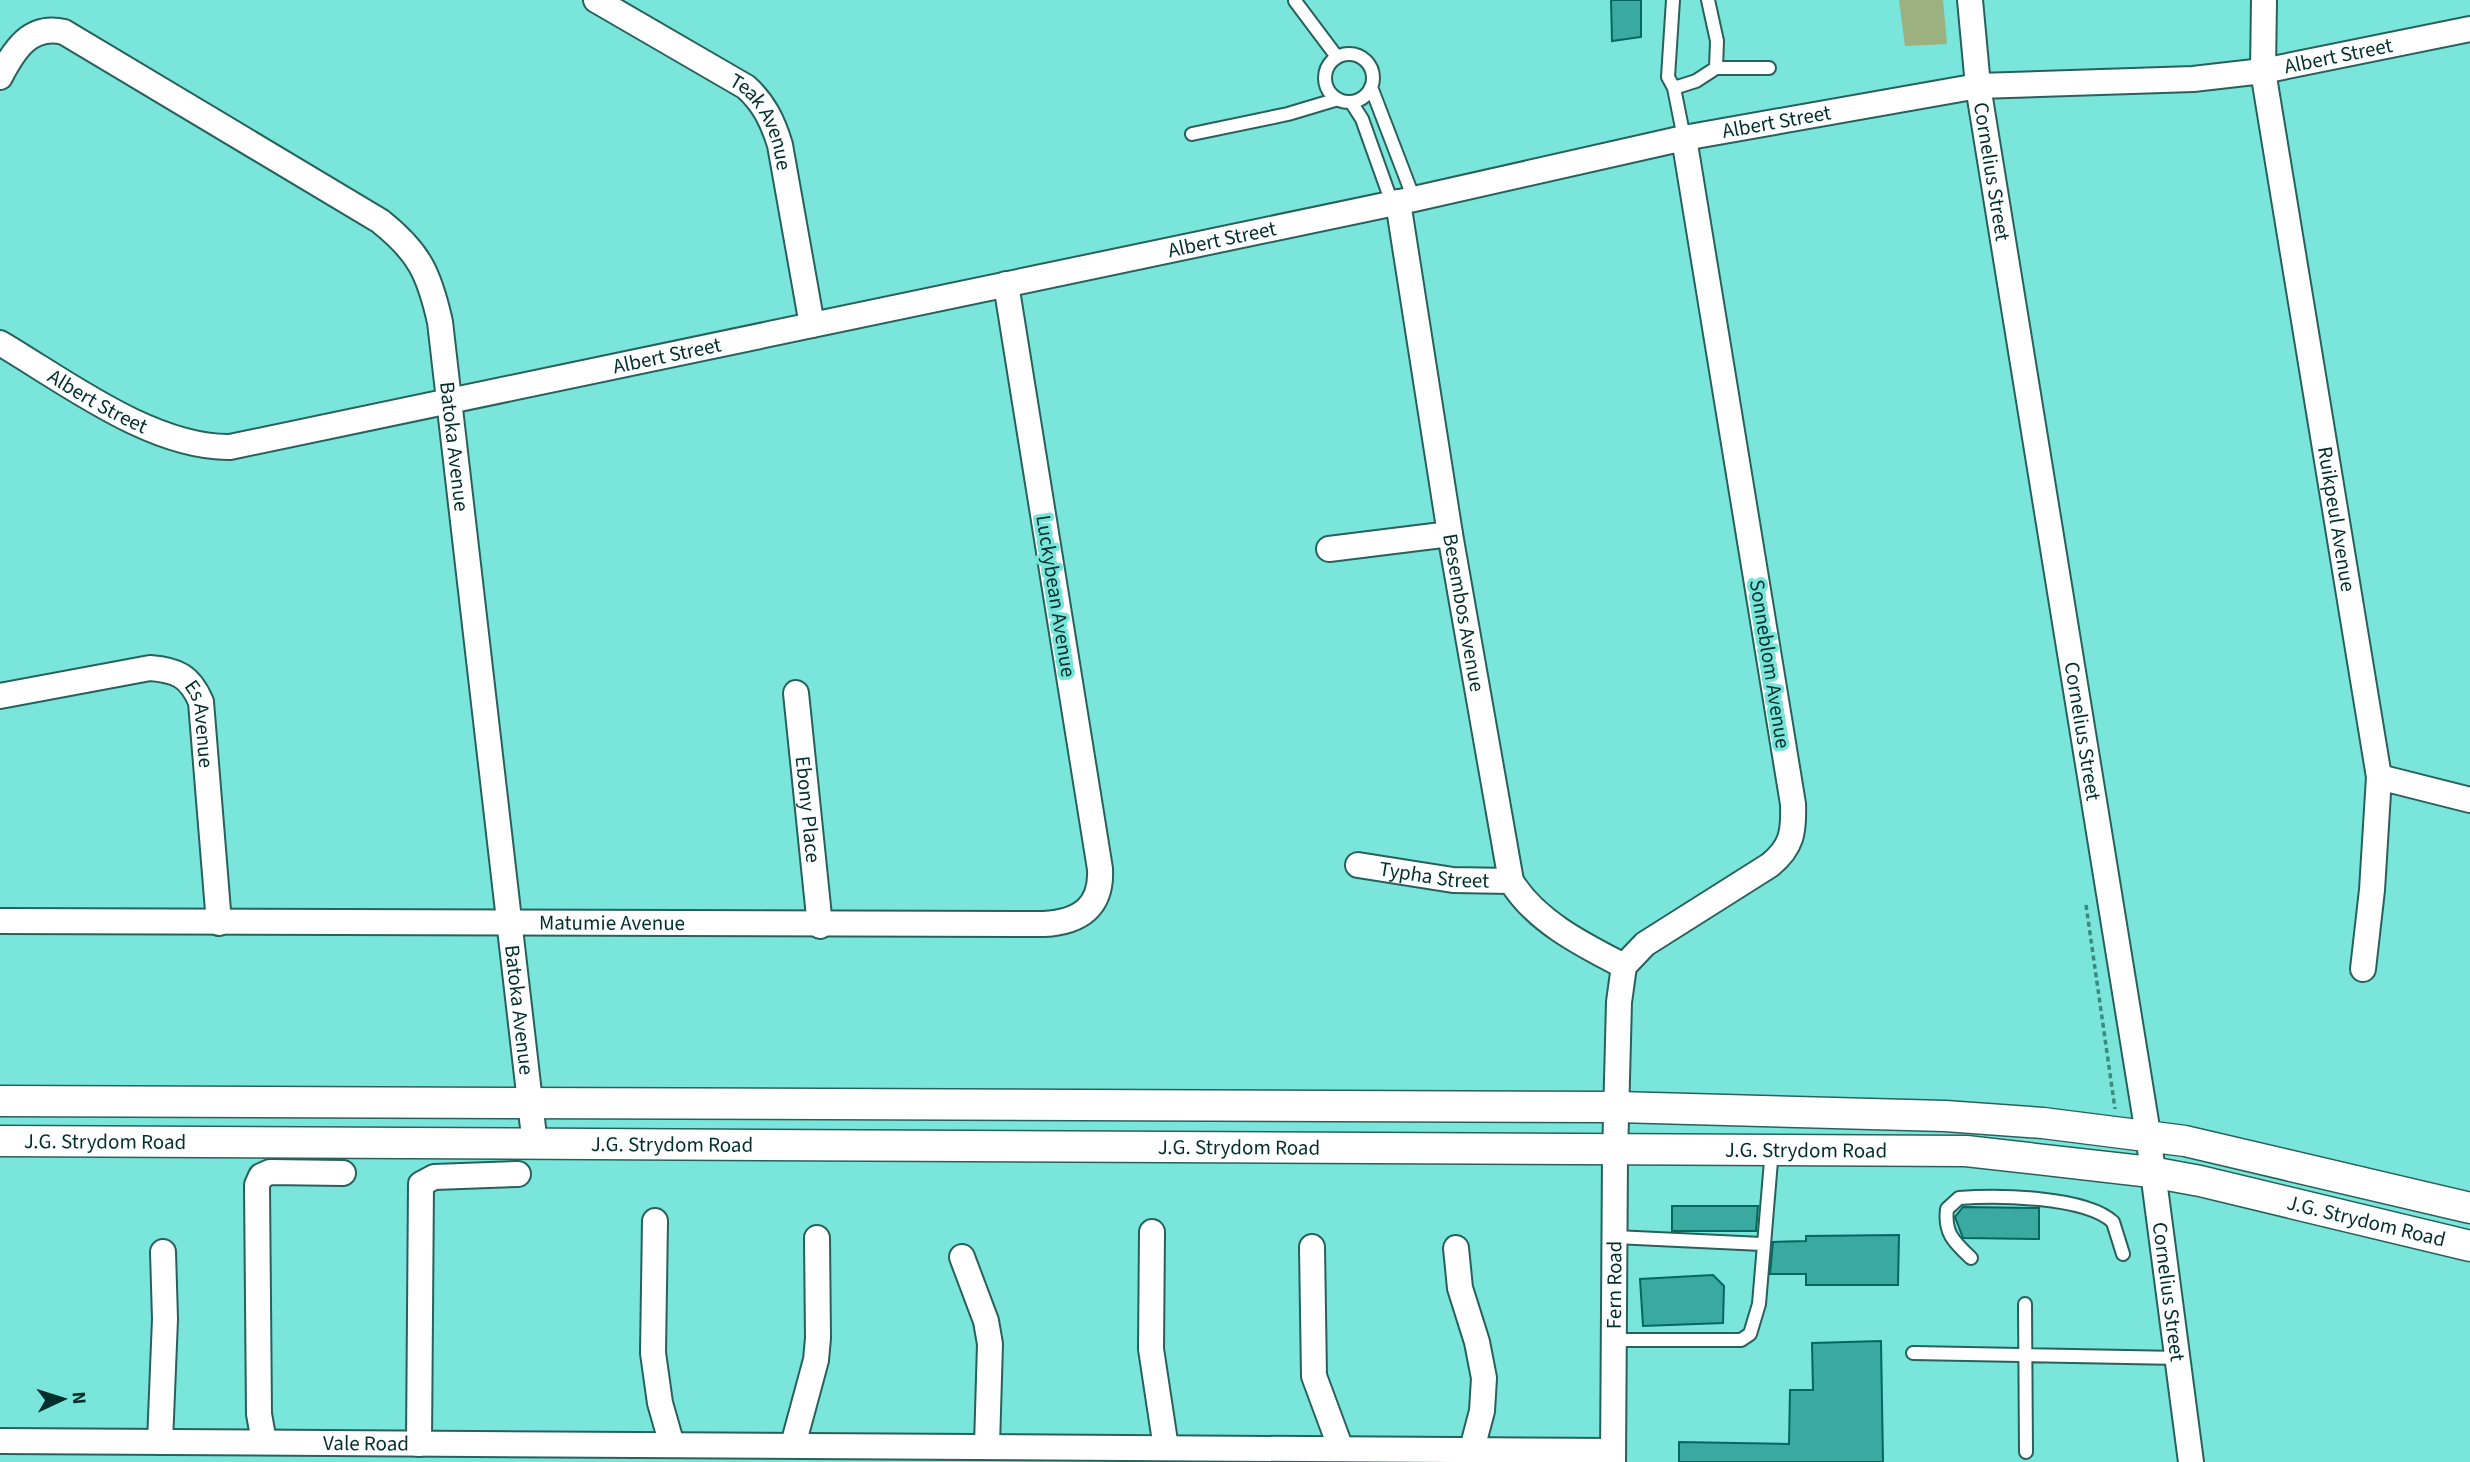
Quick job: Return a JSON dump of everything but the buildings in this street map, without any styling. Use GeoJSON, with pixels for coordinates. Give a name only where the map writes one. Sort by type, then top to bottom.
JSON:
{"type":"FeatureCollection","features":[{"type":"Feature","properties":{"kind":"street","name":"Teak Avenue"},"geometry":{"type":"LineString","coordinates":[[596,0],[746,87],[762,104],[780,145],[812,325]]}},
{"type":"Feature","properties":{"kind":"street","name":"Cornelius Street"},"geometry":{"type":"LineString","coordinates":[[1970,0],[1978,86],[2148,1134],[2151,1172],[2180,1358],[2191,1462]]}},
{"type":"Feature","properties":{"kind":"street","name":"Ruikpeul Avenue"},"geometry":{"type":"LineString","coordinates":[[2264,0],[2263,71],[2379,777],[2372,890],[2363,969]]}},
{"type":"Feature","properties":{"kind":"street","name":"Albert Street"},"geometry":{"type":"LineString","coordinates":[[0,344],[117,412],[179,440],[199,446],[230,447],[1401,201],[1684,138],[1978,86],[2193,79],[2263,71],[2470,29]]}},
{"type":"Feature","properties":{"kind":"street","name":"Batoka Avenue"},"geometry":{"type":"LineString","coordinates":[[0,77],[10,57],[30,36],[46,30],[64,32],[380,221],[407,242],[425,267],[440,322],[447,403],[535,1145]]}},
{"type":"Feature","properties":{"kind":"street","name":"Sonneblom Avenue"},"geometry":{"type":"LineString","coordinates":[[1624,966],[1645,944],[1770,865],[1783,854],[1794,832],[1793,804],[1684,138]]}},
{"type":"Feature","properties":{"kind":"street","name":"Besembos Avenue"},"geometry":{"type":"LineString","coordinates":[[1401,201],[1450,534],[1511,881]]}},
{"type":"Feature","properties":{"kind":"street","name":"Luckybean Avenue"},"geometry":{"type":"LineString","coordinates":[[1006,284],[1100,869],[1098,896],[1092,906]]}},
{"type":"Feature","properties":{"kind":"street"},"geometry":{"type":"LineString","coordinates":[[1329,549],[1450,534]]}},
{"type":"Feature","properties":{"kind":"street","name":"Es Avenue"},"geometry":{"type":"LineString","coordinates":[[0,696],[150,668],[170,669],[185,676],[195,686],[201,702],[219,923]]}},
{"type":"Feature","properties":{"kind":"street","name":"Ebony Place"},"geometry":{"type":"LineString","coordinates":[[796,693],[820,926]]}},
{"type":"Feature","properties":{"kind":"street"},"geometry":{"type":"LineString","coordinates":[[2379,777],[2470,800]]}},
{"type":"Feature","properties":{"kind":"street","name":"Typha Street"},"geometry":{"type":"LineString","coordinates":[[1358,864],[1453,880],[1511,881]]}},
{"type":"Feature","properties":{"kind":"street"},"geometry":{"type":"LineString","coordinates":[[1511,881],[1526,901],[1564,931],[1624,966],[1619,1002],[1617,1107]]}},
{"type":"Feature","properties":{"kind":"street","name":"Matumie Avenue"},"geometry":{"type":"LineString","coordinates":[[0,921],[1044,925],[1080,918],[1092,906]]}},
{"type":"Feature","properties":{"kind":"street","name":"J.G. Strydom Road"},"geometry":{"type":"LineString","coordinates":[[0,1101],[1617,1107],[1945,1116],[2148,1134],[2248,1154],[2470,1208]]}},
{"type":"Feature","properties":{"kind":"street","name":"Fern Road"},"geometry":{"type":"LineString","coordinates":[[1613,1456],[1617,1107]]}},
{"type":"Feature","properties":{"kind":"street","name":"J.G. Strydom Road"},"geometry":{"type":"LineString","coordinates":[[0,1141],[1966,1151],[2151,1172],[2304,1205],[2470,1246]]}},
{"type":"Feature","properties":{"kind":"street"},"geometry":{"type":"LineString","coordinates":[[264,1443],[259,1414],[257,1185],[261,1176],[270,1172],[343,1173]]}},
{"type":"Feature","properties":{"kind":"street"},"geometry":{"type":"LineString","coordinates":[[419,1444],[421,1184],[434,1177],[518,1174]]}},
{"type":"Feature","properties":{"kind":"street"},"geometry":{"type":"LineString","coordinates":[[655,1221],[653,1353],[660,1403],[672,1445]]}},
{"type":"Feature","properties":{"kind":"street"},"geometry":{"type":"LineString","coordinates":[[1152,1232],[1151,1349],[1166,1448]]}},
{"type":"Feature","properties":{"kind":"street"},"geometry":{"type":"LineString","coordinates":[[793,1445],[817,1349],[817,1238]]}},
{"type":"Feature","properties":{"kind":"street"},"geometry":{"type":"LineString","coordinates":[[1312,1247],[1314,1377],[1341,1449]]}},
{"type":"Feature","properties":{"kind":"street"},"geometry":{"type":"LineString","coordinates":[[1456,1248],[1460,1288],[1477,1342],[1484,1378],[1482,1411],[1472,1449]]}},
{"type":"Feature","properties":{"kind":"street"},"geometry":{"type":"LineString","coordinates":[[160,1442],[165,1319],[163,1252]]}},
{"type":"Feature","properties":{"kind":"street"},"geometry":{"type":"LineString","coordinates":[[962,1257],[986,1321],[990,1344],[988,1445]]}},
{"type":"Feature","properties":{"kind":"street","name":"Vale Road"},"geometry":{"type":"LineString","coordinates":[[0,1441],[1472,1449],[1613,1456]]}},
{"type":"Feature","properties":{"kind":"lane"},"geometry":{"type":"LineString","coordinates":[[1673,0],[1668,77],[1674,88],[1684,138]]}},
{"type":"Feature","properties":{"kind":"lane"},"geometry":{"type":"LineString","coordinates":[[1708,0],[1717,41],[1716,68]]}},
{"type":"Feature","properties":{"kind":"lane"},"geometry":{"type":"LineString","coordinates":[[1295,1],[1337,57]]}},
{"type":"Feature","properties":{"kind":"lane"},"geometry":{"type":"LineString","coordinates":[[1192,134],[1345,100],[1363,98],[1371,88],[1374,75],[1361,56],[1349,53],[1337,57],[1328,66],[1325,78],[1329,90],[1345,100],[1362,119],[1401,201]]}},
{"type":"Feature","properties":{"kind":"lane"},"geometry":{"type":"LineString","coordinates":[[1674,88],[1696,81],[1716,68],[1769,68]]}},
{"type":"Feature","properties":{"kind":"lane"},"geometry":{"type":"LineString","coordinates":[[1371,88],[1401,201]]}},
{"type":"Feature","properties":{"kind":"lane"},"geometry":{"type":"LineString","coordinates":[[1614,1340],[1746,1338],[1753,1331],[1759,1304],[1772,1149]]}},
{"type":"Feature","properties":{"kind":"lane"},"geometry":{"type":"LineString","coordinates":[[1971,1258],[1951,1239],[1948,1231],[1947,1209],[1959,1198],[2039,1200],[2089,1207],[2113,1222],[2123,1254]]}},
{"type":"Feature","properties":{"kind":"lane"},"geometry":{"type":"LineString","coordinates":[[1615,1237],[1762,1244]]}},
{"type":"Feature","properties":{"kind":"lane"},"geometry":{"type":"LineString","coordinates":[[2025,1304],[2026,1452]]}},
{"type":"Feature","properties":{"kind":"lane"},"geometry":{"type":"LineString","coordinates":[[1913,1353],[2180,1358]]}},
{"type":"Feature","properties":{"kind":"green space"},"geometry":{"type":"Polygon","coordinates":[[[1899,0],[1943,0],[1947,44],[1905,46],[1899,0]]]}}]}
